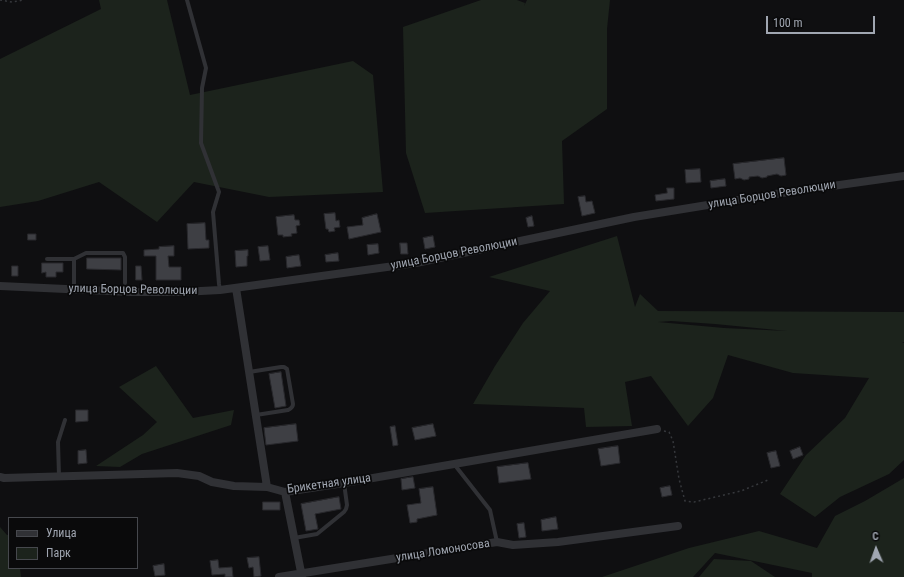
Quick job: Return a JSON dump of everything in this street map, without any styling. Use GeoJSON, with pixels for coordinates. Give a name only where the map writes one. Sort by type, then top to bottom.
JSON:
{"type":"FeatureCollection","features":[{"type":"Feature","properties":{"kind":"street","name":"улица Борцов Революции"},"geometry":{"type":"LineString","coordinates":[[0,286],[131,292],[220,290],[416,263],[634,217],[775,194],[904,176]]}},
{"type":"Feature","properties":{"kind":"street"},"geometry":{"type":"LineString","coordinates":[[236,288],[267,487]]}},
{"type":"Feature","properties":{"kind":"street","name":"Брикетная улица"},"geometry":{"type":"LineString","coordinates":[[0,477],[177,473],[199,476],[212,482],[234,486],[267,487],[285,492],[657,429]]}},
{"type":"Feature","properties":{"kind":"street"},"geometry":{"type":"LineString","coordinates":[[285,492],[301,575]]}},
{"type":"Feature","properties":{"kind":"street","name":"улица Ломоносова"},"geometry":{"type":"LineString","coordinates":[[279,577],[301,575],[497,542],[513,545],[558,542],[678,526]]}},
{"type":"Feature","properties":{"kind":"lane"},"geometry":{"type":"LineString","coordinates":[[187,0],[206,68],[202,88],[201,143],[219,192],[213,212],[220,290]]}},
{"type":"Feature","properties":{"kind":"lane"},"geometry":{"type":"LineString","coordinates":[[47,259],[74,259],[86,253],[123,253],[125,257],[125,283]]}},
{"type":"Feature","properties":{"kind":"lane"},"geometry":{"type":"LineString","coordinates":[[74,259],[74,290]]}},
{"type":"Feature","properties":{"kind":"lane"},"geometry":{"type":"LineString","coordinates":[[249,372],[281,367],[287,369],[293,404],[292,408],[288,410],[256,415]]}},
{"type":"Feature","properties":{"kind":"lane"},"geometry":{"type":"LineString","coordinates":[[59,476],[58,442],[65,420]]}},
{"type":"Feature","properties":{"kind":"lane"},"geometry":{"type":"LineString","coordinates":[[454,464],[490,510],[497,542]]}},
{"type":"Feature","properties":{"kind":"lane"},"geometry":{"type":"LineString","coordinates":[[294,538],[317,534],[344,512],[347,505],[344,483]]}},
{"type":"Feature","properties":{"kind":"path"},"geometry":{"type":"LineString","coordinates":[[0,0],[12,2],[24,0]]}},
{"type":"Feature","properties":{"kind":"path"},"geometry":{"type":"LineString","coordinates":[[657,429],[669,432],[673,441],[679,479],[685,501],[694,502],[741,491],[768,480]]}},
{"type":"Feature","properties":{"kind":"green space"},"geometry":{"type":"Polygon","coordinates":[[[99,0],[167,0],[190,95],[353,61],[373,75],[383,192],[269,197],[194,182],[157,222],[99,182],[38,201],[0,207],[0,59],[101,9],[99,0]]]}},
{"type":"Feature","properties":{"kind":"green space"},"geometry":{"type":"Polygon","coordinates":[[[481,0],[517,0],[525,3],[524,6],[527,0],[610,0],[607,29],[607,109],[562,141],[564,204],[425,213],[406,153],[403,27],[481,0]]]}},
{"type":"Feature","properties":{"kind":"green space"},"geometry":{"type":"Polygon","coordinates":[[[617,236],[635,307],[640,294],[658,311],[904,312],[904,342],[902,342],[904,343],[904,460],[889,474],[840,497],[815,517],[780,494],[806,455],[845,418],[869,378],[793,373],[728,355],[713,398],[688,426],[651,376],[625,382],[632,426],[586,427],[584,408],[473,404],[495,366],[523,323],[550,291],[489,277],[617,236]],[[671,321],[658,322],[724,328],[787,331],[671,321]]]}},
{"type":"Feature","properties":{"kind":"green space"},"geometry":{"type":"Polygon","coordinates":[[[156,366],[193,418],[234,410],[231,425],[142,454],[120,467],[96,466],[143,435],[157,422],[119,387],[156,366]]]}},
{"type":"Feature","properties":{"kind":"green space"},"geometry":{"type":"Polygon","coordinates":[[[904,478],[904,577],[812,577],[812,573],[715,553],[693,577],[602,577],[689,548],[759,531],[817,548],[835,516],[865,501],[904,478]]]}},
{"type":"Feature","properties":{"kind":"green space"},"geometry":{"type":"Polygon","coordinates":[[[0,527],[8,535],[8,569],[20,569],[21,577],[0,577],[0,527]]]}},
{"type":"Feature","properties":{"kind":"green space"},"geometry":{"type":"Polygon","coordinates":[[[714,559],[751,561],[775,577],[699,577],[714,559]]]}},
{"type":"Feature","properties":{"kind":"building"},"geometry":{"type":"Polygon","coordinates":[[[784,158],[786,175],[781,176],[777,174],[762,178],[758,176],[749,177],[749,179],[744,180],[740,178],[735,179],[733,164],[784,158]]]}},
{"type":"Feature","properties":{"kind":"building"},"geometry":{"type":"Polygon","coordinates":[[[700,169],[701,182],[686,183],[685,170],[700,169]]]}},
{"type":"Feature","properties":{"kind":"building"},"geometry":{"type":"Polygon","coordinates":[[[725,179],[726,186],[711,188],[710,181],[725,179]]]}},
{"type":"Feature","properties":{"kind":"building"},"geometry":{"type":"Polygon","coordinates":[[[667,188],[674,188],[674,199],[656,201],[655,195],[667,193],[667,188]]]}},
{"type":"Feature","properties":{"kind":"building"},"geometry":{"type":"Polygon","coordinates":[[[585,196],[586,202],[592,201],[595,213],[582,216],[578,197],[585,196]]]}},
{"type":"Feature","properties":{"kind":"building"},"geometry":{"type":"Polygon","coordinates":[[[335,213],[336,221],[339,220],[340,227],[334,228],[335,231],[329,232],[328,229],[326,229],[324,214],[335,213]]]}},
{"type":"Feature","properties":{"kind":"building"},"geometry":{"type":"Polygon","coordinates":[[[377,214],[381,232],[349,239],[347,227],[363,225],[362,218],[377,214]]]}},
{"type":"Feature","properties":{"kind":"building"},"geometry":{"type":"Polygon","coordinates":[[[294,215],[295,220],[299,220],[300,225],[296,226],[297,233],[291,234],[292,236],[283,237],[283,235],[278,235],[276,217],[294,215]]]}},
{"type":"Feature","properties":{"kind":"building"},"geometry":{"type":"Polygon","coordinates":[[[532,216],[534,226],[528,227],[526,218],[532,216]]]}},
{"type":"Feature","properties":{"kind":"building"},"geometry":{"type":"Polygon","coordinates":[[[205,223],[206,240],[209,240],[209,248],[188,249],[187,224],[205,223]]]}},
{"type":"Feature","properties":{"kind":"building"},"geometry":{"type":"Polygon","coordinates":[[[28,234],[36,234],[36,240],[28,240],[28,234]]]}},
{"type":"Feature","properties":{"kind":"building"},"geometry":{"type":"Polygon","coordinates":[[[433,236],[435,247],[425,249],[423,238],[433,236]]]}},
{"type":"Feature","properties":{"kind":"building"},"geometry":{"type":"Polygon","coordinates":[[[400,243],[407,243],[408,254],[401,254],[400,243]]]}},
{"type":"Feature","properties":{"kind":"building"},"geometry":{"type":"Polygon","coordinates":[[[378,244],[379,253],[368,255],[367,245],[378,244]]]}},
{"type":"Feature","properties":{"kind":"building"},"geometry":{"type":"Polygon","coordinates":[[[174,246],[174,256],[168,256],[169,267],[181,267],[181,280],[156,280],[156,256],[144,256],[144,250],[174,246]]]}},
{"type":"Feature","properties":{"kind":"building"},"geometry":{"type":"Polygon","coordinates":[[[268,246],[270,260],[260,261],[258,247],[268,246]]]}},
{"type":"Feature","properties":{"kind":"building"},"geometry":{"type":"Polygon","coordinates":[[[248,250],[247,266],[236,267],[235,251],[248,250]]]}},
{"type":"Feature","properties":{"kind":"building"},"geometry":{"type":"Polygon","coordinates":[[[338,253],[339,261],[326,262],[325,255],[338,253]]]}},
{"type":"Feature","properties":{"kind":"building"},"geometry":{"type":"Polygon","coordinates":[[[299,255],[301,266],[287,268],[286,257],[299,255]]]}},
{"type":"Feature","properties":{"kind":"building"},"geometry":{"type":"Polygon","coordinates":[[[87,258],[121,258],[121,270],[87,269],[87,258]]]}},
{"type":"Feature","properties":{"kind":"building"},"geometry":{"type":"Polygon","coordinates":[[[42,263],[63,263],[63,272],[56,272],[56,277],[46,277],[46,272],[42,273],[42,263]]]}},
{"type":"Feature","properties":{"kind":"building"},"geometry":{"type":"Polygon","coordinates":[[[12,266],[18,266],[18,276],[12,276],[12,266]]]}},
{"type":"Feature","properties":{"kind":"building"},"geometry":{"type":"Polygon","coordinates":[[[136,266],[141,266],[142,280],[136,280],[136,266]]]}},
{"type":"Feature","properties":{"kind":"building"},"geometry":{"type":"Polygon","coordinates":[[[281,372],[286,406],[275,408],[269,374],[281,372]]]}},
{"type":"Feature","properties":{"kind":"building"},"geometry":{"type":"Polygon","coordinates":[[[76,410],[88,410],[88,421],[76,422],[76,410]]]}},
{"type":"Feature","properties":{"kind":"building"},"geometry":{"type":"Polygon","coordinates":[[[296,424],[298,441],[266,445],[264,428],[296,424]]]}},
{"type":"Feature","properties":{"kind":"building"},"geometry":{"type":"Polygon","coordinates":[[[433,424],[436,436],[415,440],[412,428],[433,424]]]}},
{"type":"Feature","properties":{"kind":"building"},"geometry":{"type":"Polygon","coordinates":[[[395,426],[398,445],[393,446],[390,427],[395,426]]]}},
{"type":"Feature","properties":{"kind":"building"},"geometry":{"type":"Polygon","coordinates":[[[618,446],[620,463],[601,466],[598,449],[618,446]]]}},
{"type":"Feature","properties":{"kind":"building"},"geometry":{"type":"Polygon","coordinates":[[[800,447],[803,455],[793,459],[790,451],[800,447]]]}},
{"type":"Feature","properties":{"kind":"building"},"geometry":{"type":"Polygon","coordinates":[[[86,450],[87,463],[78,464],[78,451],[86,450]]]}},
{"type":"Feature","properties":{"kind":"building"},"geometry":{"type":"Polygon","coordinates":[[[776,451],[780,466],[771,468],[767,453],[776,451]]]}},
{"type":"Feature","properties":{"kind":"building"},"geometry":{"type":"Polygon","coordinates":[[[528,463],[531,479],[499,483],[497,467],[528,463]]]}},
{"type":"Feature","properties":{"kind":"building"},"geometry":{"type":"Polygon","coordinates":[[[413,477],[415,488],[402,490],[401,479],[413,477]]]}},
{"type":"Feature","properties":{"kind":"building"},"geometry":{"type":"Polygon","coordinates":[[[670,486],[672,495],[662,497],[660,488],[670,486]]]}},
{"type":"Feature","properties":{"kind":"building"},"geometry":{"type":"Polygon","coordinates":[[[433,487],[437,515],[417,519],[417,522],[410,523],[407,505],[421,503],[419,489],[433,487]]]}},
{"type":"Feature","properties":{"kind":"building"},"geometry":{"type":"Polygon","coordinates":[[[339,497],[341,509],[315,514],[318,529],[306,531],[301,504],[339,497]]]}},
{"type":"Feature","properties":{"kind":"building"},"geometry":{"type":"Polygon","coordinates":[[[263,502],[280,502],[280,510],[263,510],[263,502]]]}},
{"type":"Feature","properties":{"kind":"building"},"geometry":{"type":"Polygon","coordinates":[[[556,517],[558,529],[542,531],[541,520],[556,517]]]}},
{"type":"Feature","properties":{"kind":"building"},"geometry":{"type":"Polygon","coordinates":[[[524,523],[526,537],[519,538],[517,524],[524,523]]]}},
{"type":"Feature","properties":{"kind":"building"},"geometry":{"type":"Polygon","coordinates":[[[259,557],[261,576],[254,577],[253,567],[249,568],[247,558],[259,557]]]}},
{"type":"Feature","properties":{"kind":"building"},"geometry":{"type":"Polygon","coordinates":[[[218,560],[219,568],[232,567],[233,577],[225,577],[225,574],[212,575],[210,561],[218,560]]]}},
{"type":"Feature","properties":{"kind":"building"},"geometry":{"type":"Polygon","coordinates":[[[164,564],[165,575],[155,576],[153,566],[164,564]]]}}]}
